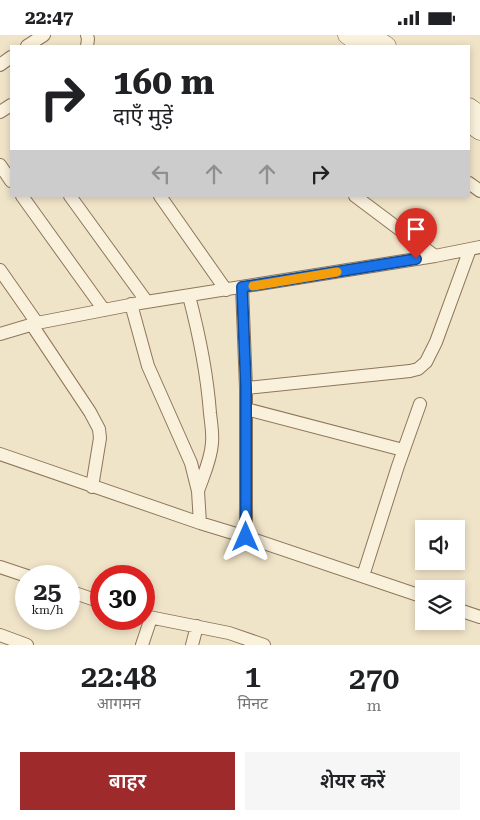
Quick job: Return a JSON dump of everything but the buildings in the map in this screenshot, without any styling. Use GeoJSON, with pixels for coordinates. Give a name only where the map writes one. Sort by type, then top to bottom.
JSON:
{"type":"FeatureCollection","features":[{"type":"Feature","properties":{"kind":"main road"},"geometry":{"type":"LineString","coordinates":[[347,35],[362,45]]}},
{"type":"Feature","properties":{"kind":"main road"},"geometry":{"type":"LineString","coordinates":[[372,35],[386,45]]}},
{"type":"Feature","properties":{"kind":"street"},"geometry":{"type":"LineString","coordinates":[[29,45],[44,35]]}},
{"type":"Feature","properties":{"kind":"street"},"geometry":{"type":"LineString","coordinates":[[0,165],[10,180]]}},
{"type":"Feature","properties":{"kind":"street"},"geometry":{"type":"LineString","coordinates":[[23,197],[104,310]]}},
{"type":"Feature","properties":{"kind":"street"},"geometry":{"type":"LineString","coordinates":[[71,197],[147,302]]}},
{"type":"Feature","properties":{"kind":"street"},"geometry":{"type":"LineString","coordinates":[[161,197],[226,290]]}},
{"type":"Feature","properties":{"kind":"street"},"geometry":{"type":"LineString","coordinates":[[356,197],[435,256]]}},
{"type":"Feature","properties":{"kind":"street"},"geometry":{"type":"LineString","coordinates":[[0,334],[35,324],[147,302],[475,248]]}},
{"type":"Feature","properties":{"kind":"street"},"geometry":{"type":"LineString","coordinates":[[246,388],[418,369],[426,362],[436,341],[475,248]]}},
{"type":"Feature","properties":{"kind":"street"},"geometry":{"type":"LineString","coordinates":[[0,270],[99,429],[100,438],[92,487]]}},
{"type":"Feature","properties":{"kind":"street"},"geometry":{"type":"LineString","coordinates":[[242,287],[246,388],[246,537]]}},
{"type":"Feature","properties":{"kind":"street"},"geometry":{"type":"LineString","coordinates":[[189,296],[204,363],[212,442],[211,453],[198,491]]}},
{"type":"Feature","properties":{"kind":"street"},"geometry":{"type":"LineString","coordinates":[[131,305],[148,366],[191,463],[198,491],[200,523]]}},
{"type":"Feature","properties":{"kind":"street"},"geometry":{"type":"LineString","coordinates":[[363,576],[420,404]]}},
{"type":"Feature","properties":{"kind":"street"},"geometry":{"type":"LineString","coordinates":[[246,409],[404,450]]}},
{"type":"Feature","properties":{"kind":"street"},"geometry":{"type":"LineString","coordinates":[[0,454],[92,487],[415,594]]}},
{"type":"Feature","properties":{"kind":"street"},"geometry":{"type":"LineString","coordinates":[[0,567],[15,572]]}},
{"type":"Feature","properties":{"kind":"street"},"geometry":{"type":"LineString","coordinates":[[465,612],[480,617]]}},
{"type":"Feature","properties":{"kind":"street"},"geometry":{"type":"LineString","coordinates":[[155,618],[229,633],[264,645]]}},
{"type":"Feature","properties":{"kind":"street"},"geometry":{"type":"LineString","coordinates":[[192,645],[196,627]]}},
{"type":"Feature","properties":{"kind":"street"},"geometry":{"type":"LineString","coordinates":[[142,645],[145,630]]}},
{"type":"Feature","properties":{"kind":"street"},"geometry":{"type":"LineString","coordinates":[[0,635],[28,645]]}},
{"type":"Feature","properties":{"kind":"slow traffic"},"geometry":{"type":"LineString","coordinates":[[253,286],[337,272]]}},
{"type":"Feature","properties":{"kind":"route"},"geometry":{"type":"LineString","coordinates":[[246,537],[246,388],[242,287],[416,259]]}}]}
